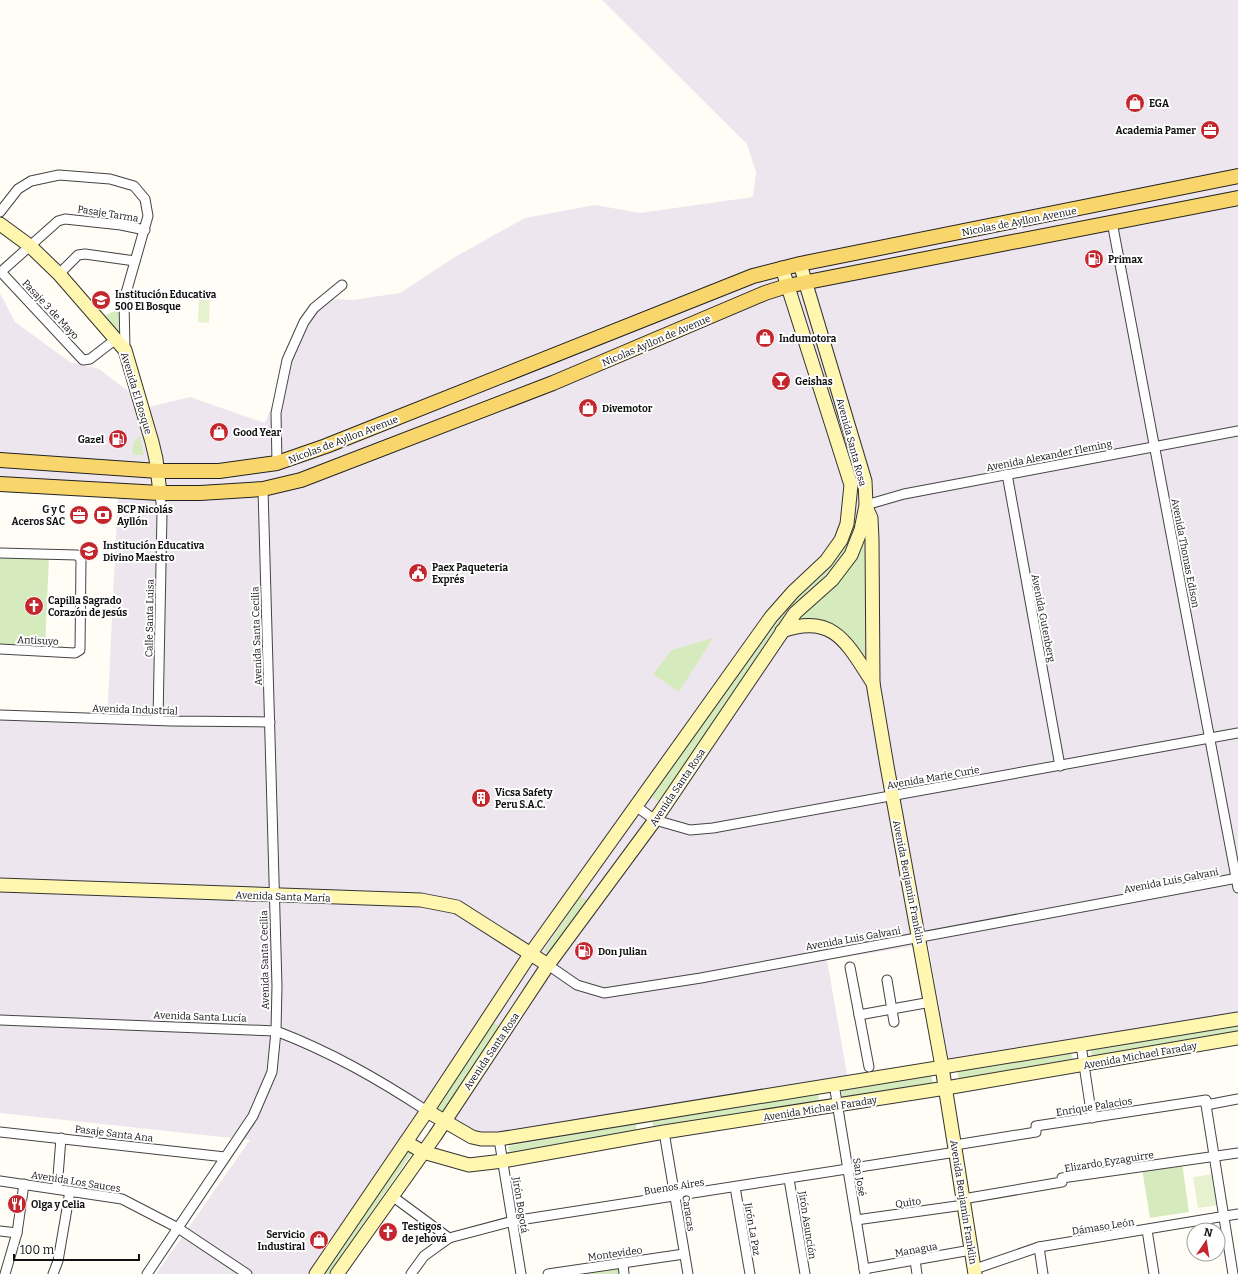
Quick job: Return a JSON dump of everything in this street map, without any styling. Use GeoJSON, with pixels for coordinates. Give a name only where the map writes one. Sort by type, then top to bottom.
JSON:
{"type":"FeatureCollection","features":[{"type":"Feature","properties":{"kind":"main road","name":"Nicolas de Ayllon Avenue"},"geometry":{"type":"LineString","coordinates":[[800,264],[1238,176]]}},
{"type":"Feature","properties":{"kind":"main road","name":"Nicolas de Ayllon Avenue"},"geometry":{"type":"LineString","coordinates":[[806,282],[1238,198]]}},
{"type":"Feature","properties":{"kind":"main road"},"geometry":{"type":"LineString","coordinates":[[277,463],[292,459],[753,276],[800,264]]}},
{"type":"Feature","properties":{"kind":"main road"},"geometry":{"type":"LineString","coordinates":[[0,484],[160,493],[200,493],[263,489],[301,480],[553,383],[765,293],[806,282]]}},
{"type":"Feature","properties":{"kind":"main road","name":"Nicolas de Ayllon Avenue"},"geometry":{"type":"LineString","coordinates":[[0,460],[158,470],[219,471],[277,463]]}},
{"type":"Feature","properties":{"kind":"street"},"geometry":{"type":"LineString","coordinates":[[0,212],[18,189],[30,181],[60,175],[110,180],[134,186],[145,199],[148,216],[124,300],[125,350]]}},
{"type":"Feature","properties":{"kind":"street","name":"Pasaje Tarma"},"geometry":{"type":"LineString","coordinates":[[30,246],[58,221],[65,219],[121,225],[145,230]]}},
{"type":"Feature","properties":{"kind":"street","name":"Avenida Thomas Edison"},"geometry":{"type":"LineString","coordinates":[[1112,222],[1238,888]]}},
{"type":"Feature","properties":{"kind":"street","name":"Avenida El Bosque"},"geometry":{"type":"LineString","coordinates":[[0,224],[30,246],[58,274],[125,350],[152,442],[158,470],[160,493]]}},
{"type":"Feature","properties":{"kind":"street","name":"Pasaje 3 de Mayo"},"geometry":{"type":"LineString","coordinates":[[30,246],[5,268],[2,273],[83,360],[90,359],[116,339]]}},
{"type":"Feature","properties":{"kind":"street"},"geometry":{"type":"LineString","coordinates":[[58,274],[78,256],[85,254],[135,261]]}},
{"type":"Feature","properties":{"kind":"street","name":"Avenida Santa Rosa"},"geometry":{"type":"LineString","coordinates":[[337,1274],[423,1152],[548,965],[655,820],[794,613],[832,580],[851,555],[861,530],[866,505],[865,481],[800,264]]}},
{"type":"Feature","properties":{"kind":"street","name":"Avenida Santa Rosa"},"geometry":{"type":"LineString","coordinates":[[316,1274],[427,1111],[531,953],[771,618],[793,592],[826,561],[841,540],[847,524],[851,486],[782,268]]}},
{"type":"Feature","properties":{"kind":"street"},"geometry":{"type":"LineString","coordinates":[[277,463],[276,413],[287,360],[304,322],[314,308],[342,285]]}},
{"type":"Feature","properties":{"kind":"street","name":"Avenida Alexander Fleming"},"geometry":{"type":"LineString","coordinates":[[866,505],[904,494],[1238,431]]}},
{"type":"Feature","properties":{"kind":"street","name":"Avenida Gutenberg"},"geometry":{"type":"LineString","coordinates":[[1007,474],[1060,766]]}},
{"type":"Feature","properties":{"kind":"street","name":"Avenida Santa Cecilia"},"geometry":{"type":"LineString","coordinates":[[147,1274],[253,1116],[272,1072],[276,1031],[274,896],[263,489]]}},
{"type":"Feature","properties":{"kind":"street","name":"Calle Santa Luisa"},"geometry":{"type":"LineString","coordinates":[[158,720],[162,513],[160,493]]}},
{"type":"Feature","properties":{"kind":"street"},"geometry":{"type":"LineString","coordinates":[[850,503],[866,505]]}},
{"type":"Feature","properties":{"kind":"street","name":"Avenida Benjamin Franklin"},"geometry":{"type":"LineString","coordinates":[[866,505],[871,518],[872,540],[873,683],[946,1088],[975,1272]]}},
{"type":"Feature","properties":{"kind":"street","name":"Antisuyo"},"geometry":{"type":"LineString","coordinates":[[0,553],[77,555],[81,559],[80,650],[75,654],[0,650]]}},
{"type":"Feature","properties":{"kind":"street"},"geometry":{"type":"LineString","coordinates":[[782,631],[798,625],[819,625],[833,631],[852,652],[873,683]]}},
{"type":"Feature","properties":{"kind":"street","name":"Avenida Industrial"},"geometry":{"type":"LineString","coordinates":[[0,715],[270,722]]}},
{"type":"Feature","properties":{"kind":"street","name":"Avenida Marie Curie"},"geometry":{"type":"LineString","coordinates":[[637,807],[655,820],[690,830],[713,828],[1238,733]]}},
{"type":"Feature","properties":{"kind":"street","name":"Avenida Luis Galvani"},"geometry":{"type":"LineString","coordinates":[[548,965],[578,985],[604,993],[701,978],[1237,878]]}},
{"type":"Feature","properties":{"kind":"street","name":"Avenida Santa María"},"geometry":{"type":"LineString","coordinates":[[0,884],[274,896],[421,900],[457,907],[548,965]]}},
{"type":"Feature","properties":{"kind":"street"},"geometry":{"type":"LineString","coordinates":[[850,967],[869,1067]]}},
{"type":"Feature","properties":{"kind":"street"},"geometry":{"type":"LineString","coordinates":[[887,980],[894,1022]]}},
{"type":"Feature","properties":{"kind":"street"},"geometry":{"type":"LineString","coordinates":[[859,1015],[931,1002]]}},
{"type":"Feature","properties":{"kind":"street","name":"Avenida Michael Faraday"},"geometry":{"type":"LineString","coordinates":[[427,1111],[472,1137],[481,1139],[500,1139],[1238,1019]]}},
{"type":"Feature","properties":{"kind":"street","name":"Avenida Santa Lucía"},"geometry":{"type":"LineString","coordinates":[[0,1020],[276,1031],[317,1047],[383,1082],[427,1111]]}},
{"type":"Feature","properties":{"kind":"street","name":"Avenida Michael Faraday"},"geometry":{"type":"LineString","coordinates":[[406,1142],[423,1152],[469,1165],[503,1161],[664,1132],[946,1088],[1238,1038]]}},
{"type":"Feature","properties":{"kind":"street"},"geometry":{"type":"LineString","coordinates":[[1081,1045],[1092,1118]]}},
{"type":"Feature","properties":{"kind":"street","name":"San José"},"geometry":{"type":"LineString","coordinates":[[834,1084],[864,1271]]}},
{"type":"Feature","properties":{"kind":"street","name":"Enrique Palacios"},"geometry":{"type":"LineString","coordinates":[[955,1149],[1036,1132],[1036,1126],[1206,1100],[1206,1105],[1238,1099]]}},
{"type":"Feature","properties":{"kind":"street"},"geometry":{"type":"LineString","coordinates":[[1206,1105],[1233,1274]]}},
{"type":"Feature","properties":{"kind":"street"},"geometry":{"type":"LineString","coordinates":[[641,1116],[645,1136]]}},
{"type":"Feature","properties":{"kind":"street","name":"Pasaje Santa Ana"},"geometry":{"type":"LineString","coordinates":[[0,1132],[225,1157]]}},
{"type":"Feature","properties":{"kind":"street","name":"Caracas"},"geometry":{"type":"LineString","coordinates":[[664,1132],[688,1274]]}},
{"type":"Feature","properties":{"kind":"street"},"geometry":{"type":"LineString","coordinates":[[57,1189],[60,1138]]}},
{"type":"Feature","properties":{"kind":"street","name":"Jirón Bogotá"},"geometry":{"type":"LineString","coordinates":[[500,1139],[521,1274]]}},
{"type":"Feature","properties":{"kind":"street","name":"Buenos Aires"},"geometry":{"type":"LineString","coordinates":[[411,1274],[424,1256],[450,1238],[513,1221],[848,1170],[955,1149]]}},
{"type":"Feature","properties":{"kind":"street","name":"Elizardo Eyzaguirre"},"geometry":{"type":"LineString","coordinates":[[964,1202],[1062,1182],[1062,1178],[1238,1153]]}},
{"type":"Feature","properties":{"kind":"street","name":"Jirón Asunción"},"geometry":{"type":"LineString","coordinates":[[789,1179],[805,1274]]}},
{"type":"Feature","properties":{"kind":"street","name":"Avenida Los Sauces"},"geometry":{"type":"LineString","coordinates":[[0,1181],[122,1199],[178,1228],[248,1274]]}},
{"type":"Feature","properties":{"kind":"street"},"geometry":{"type":"LineString","coordinates":[[5,1274],[16,1233],[24,1184]]}},
{"type":"Feature","properties":{"kind":"street","name":"Jirón La Paz"},"geometry":{"type":"LineString","coordinates":[[735,1187],[750,1274]]}},
{"type":"Feature","properties":{"kind":"street"},"geometry":{"type":"LineString","coordinates":[[53,1274],[58,1261],[70,1191]]}},
{"type":"Feature","properties":{"kind":"street"},"geometry":{"type":"LineString","coordinates":[[392,1196],[450,1238]]}},
{"type":"Feature","properties":{"kind":"street","name":"Quito"},"geometry":{"type":"LineString","coordinates":[[856,1220],[964,1202]]}},
{"type":"Feature","properties":{"kind":"street","name":"Dámaso León"},"geometry":{"type":"LineString","coordinates":[[975,1272],[1039,1247],[1238,1214]]}},
{"type":"Feature","properties":{"kind":"street"},"geometry":{"type":"LineString","coordinates":[[0,1230],[16,1233]]}},
{"type":"Feature","properties":{"kind":"street"},"geometry":{"type":"LineString","coordinates":[[1147,1230],[1154,1274]]}},
{"type":"Feature","properties":{"kind":"street"},"geometry":{"type":"LineString","coordinates":[[1039,1247],[1043,1274]]}},
{"type":"Feature","properties":{"kind":"street","name":"Managua"},"geometry":{"type":"LineString","coordinates":[[864,1271],[971,1250]]}},
{"type":"Feature","properties":{"kind":"street","name":"Montevideo"},"geometry":{"type":"LineString","coordinates":[[548,1274],[684,1254]]}},
{"type":"Feature","properties":{"kind":"street"},"geometry":{"type":"LineString","coordinates":[[915,1260],[917,1274]]}},
{"type":"Feature","properties":{"kind":"street"},"geometry":{"type":"LineString","coordinates":[[623,1263],[624,1274]]}},
{"type":"Feature","properties":{"kind":"shaded area"},"geometry":{"type":"Polygon","coordinates":[[[602,0],[1238,0],[1238,1014],[949,1063],[928,944],[827,960],[848,1080],[484,1135],[421,1113],[312,1274],[156,1274],[250,1140],[0,1113],[0,718],[107,721],[118,496],[0,491],[0,293],[15,322],[70,362],[99,369],[149,407],[190,397],[265,423],[294,352],[316,312],[332,299],[353,300],[400,293],[455,257],[525,218],[595,205],[640,213],[753,197],[756,172],[747,144],[602,0]]]}},
{"type":"Feature","properties":{"kind":"green space"},"geometry":{"type":"Polygon","coordinates":[[[199,295],[210,296],[209,323],[198,322],[199,295]]]}},
{"type":"Feature","properties":{"kind":"green space"},"geometry":{"type":"Polygon","coordinates":[[[119,309],[119,341],[102,317],[119,309]]]}},
{"type":"Feature","properties":{"kind":"green space"},"geometry":{"type":"Polygon","coordinates":[[[140,436],[144,455],[133,455],[133,444],[140,436]]]}},
{"type":"Feature","properties":{"kind":"green space"},"geometry":{"type":"Polygon","coordinates":[[[862,530],[869,542],[865,665],[836,629],[785,628],[835,581],[862,530]]]}},
{"type":"Feature","properties":{"kind":"green space"},"geometry":{"type":"Polygon","coordinates":[[[844,544],[848,550],[775,629],[659,802],[652,797],[780,610],[844,544]]]}},
{"type":"Feature","properties":{"kind":"green space"},"geometry":{"type":"Polygon","coordinates":[[[0,554],[49,556],[45,649],[0,647],[0,554]]]}},
{"type":"Feature","properties":{"kind":"green space"},"geometry":{"type":"Polygon","coordinates":[[[713,638],[679,692],[653,674],[672,650],[713,638]]]}},
{"type":"Feature","properties":{"kind":"green space"},"geometry":{"type":"Polygon","coordinates":[[[580,896],[587,900],[552,955],[544,951],[580,896]]]}},
{"type":"Feature","properties":{"kind":"green space"},"geometry":{"type":"Polygon","coordinates":[[[494,1023],[503,1028],[444,1115],[435,1109],[494,1023]]]}},
{"type":"Feature","properties":{"kind":"green space"},"geometry":{"type":"Polygon","coordinates":[[[1238,1025],[1238,1035],[1092,1060],[1091,1050],[1238,1025]]]}},
{"type":"Feature","properties":{"kind":"green space"},"geometry":{"type":"Polygon","coordinates":[[[1070,1052],[1075,1062],[959,1080],[957,1070],[1070,1052]]]}},
{"type":"Feature","properties":{"kind":"green space"},"geometry":{"type":"Polygon","coordinates":[[[931,1075],[933,1083],[842,1097],[841,1089],[931,1075]]]}},
{"type":"Feature","properties":{"kind":"green space"},"geometry":{"type":"Polygon","coordinates":[[[818,1094],[820,1103],[654,1130],[652,1120],[818,1094]]]}},
{"type":"Feature","properties":{"kind":"green space"},"geometry":{"type":"Polygon","coordinates":[[[636,1124],[637,1133],[510,1155],[508,1146],[636,1124]]]}},
{"type":"Feature","properties":{"kind":"green space"},"geometry":{"type":"Polygon","coordinates":[[[408,1149],[412,1153],[329,1274],[323,1274],[408,1149]]]}},
{"type":"Feature","properties":{"kind":"green space"},"geometry":{"type":"Polygon","coordinates":[[[1182,1163],[1189,1212],[1150,1218],[1142,1169],[1182,1163]]]}},
{"type":"Feature","properties":{"kind":"green space"},"geometry":{"type":"Polygon","coordinates":[[[1214,1174],[1219,1205],[1198,1208],[1193,1177],[1214,1174]]]}},
{"type":"Feature","properties":{"kind":"green space"},"geometry":{"type":"Polygon","coordinates":[[[619,1267],[620,1274],[573,1274],[619,1267]]]}},
{"type":"Feature","properties":{"kind":"place","name":"EGA"},"geometry":{"type":"Point","coordinates":[1135,103]}},
{"type":"Feature","properties":{"kind":"place","name":"Academia Pamer"},"geometry":{"type":"Point","coordinates":[1210,130]}},
{"type":"Feature","properties":{"kind":"place","name":"Primax"},"geometry":{"type":"Point","coordinates":[1094,259]}},
{"type":"Feature","properties":{"kind":"place","name":"Institución Educativa 500 El Bosque"},"geometry":{"type":"Point","coordinates":[101,300]}},
{"type":"Feature","properties":{"kind":"place","name":"Indumotora"},"geometry":{"type":"Point","coordinates":[765,338]}},
{"type":"Feature","properties":{"kind":"place","name":"Geishas"},"geometry":{"type":"Point","coordinates":[781,381]}},
{"type":"Feature","properties":{"kind":"place","name":"Divemotor"},"geometry":{"type":"Point","coordinates":[588,408]}},
{"type":"Feature","properties":{"kind":"place","name":"Good Year"},"geometry":{"type":"Point","coordinates":[219,432]}},
{"type":"Feature","properties":{"kind":"place","name":"Gazel"},"geometry":{"type":"Point","coordinates":[118,439]}},
{"type":"Feature","properties":{"kind":"place","name":"G y C Aceros SAC"},"geometry":{"type":"Point","coordinates":[79,515]}},
{"type":"Feature","properties":{"kind":"place","name":"BCP Nicolás Ayllón"},"geometry":{"type":"Point","coordinates":[103,515]}},
{"type":"Feature","properties":{"kind":"place","name":"Institución Educativa Divino Maestro"},"geometry":{"type":"Point","coordinates":[89,551]}},
{"type":"Feature","properties":{"kind":"place","name":"Paex Paqueteria Exprés"},"geometry":{"type":"Point","coordinates":[418,573]}},
{"type":"Feature","properties":{"kind":"place","name":"Capilla Sagrado Corazón de Jesús"},"geometry":{"type":"Point","coordinates":[34,606]}},
{"type":"Feature","properties":{"kind":"place","name":"Vicsa Safety Peru S.A.C."},"geometry":{"type":"Point","coordinates":[481,798]}},
{"type":"Feature","properties":{"kind":"place","name":"Don Julian"},"geometry":{"type":"Point","coordinates":[584,951]}},
{"type":"Feature","properties":{"kind":"place","name":"Olga y Celia"},"geometry":{"type":"Point","coordinates":[17,1204]}},
{"type":"Feature","properties":{"kind":"place","name":"Testigos de Jehová"},"geometry":{"type":"Point","coordinates":[388,1232]}},
{"type":"Feature","properties":{"kind":"place","name":"Servicio Industiral"},"geometry":{"type":"Point","coordinates":[319,1240]}}]}
